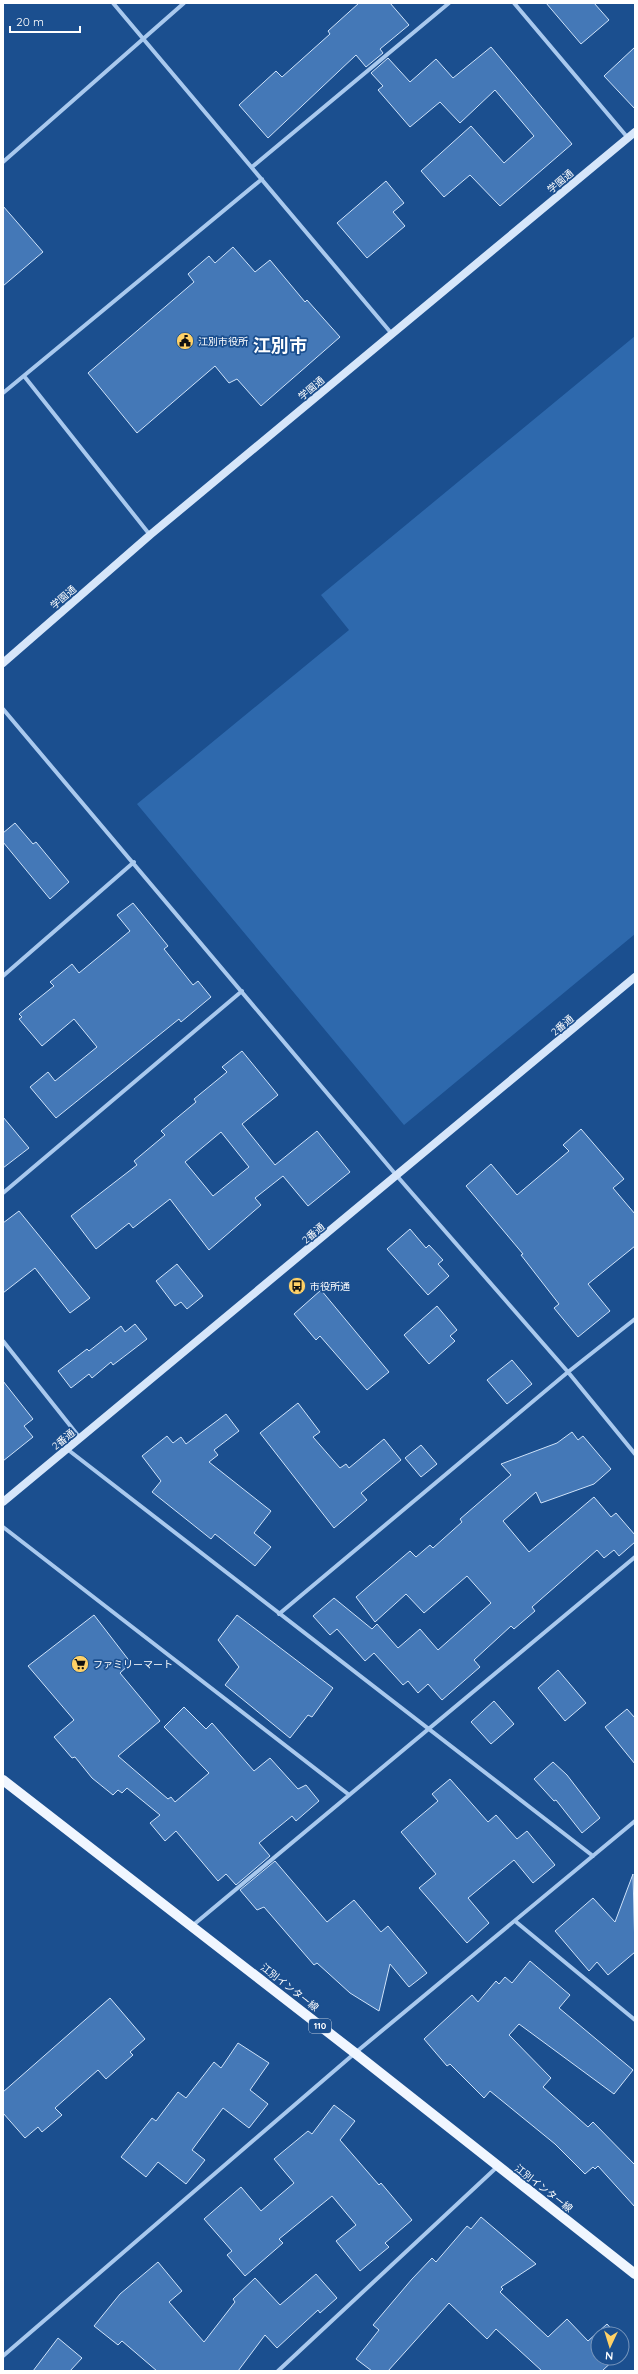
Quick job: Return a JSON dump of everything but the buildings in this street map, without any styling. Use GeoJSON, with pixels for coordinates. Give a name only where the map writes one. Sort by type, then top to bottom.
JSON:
{"type":"FeatureCollection","features":[{"type":"Feature","properties":{"kind":"main road","name":"江別インター線"},"geometry":{"type":"LineString","coordinates":[[3,1780],[355,2053],[635,2274]]}},
{"type":"Feature","properties":{"kind":"street"},"geometry":{"type":"LineString","coordinates":[[114,3],[392,334]]}},
{"type":"Feature","properties":{"kind":"street"},"geometry":{"type":"LineString","coordinates":[[4,160],[184,3]]}},
{"type":"Feature","properties":{"kind":"street"},"geometry":{"type":"LineString","coordinates":[[252,167],[449,3]]}},
{"type":"Feature","properties":{"kind":"street"},"geometry":{"type":"LineString","coordinates":[[514,3],[632,135]]}},
{"type":"Feature","properties":{"kind":"street","name":"学園通"},"geometry":{"type":"LineString","coordinates":[[3,662],[150,535],[632,135]]}},
{"type":"Feature","properties":{"kind":"street"},"geometry":{"type":"LineString","coordinates":[[3,393],[262,179]]}},
{"type":"Feature","properties":{"kind":"street"},"geometry":{"type":"LineString","coordinates":[[24,376],[150,535]]}},
{"type":"Feature","properties":{"kind":"street"},"geometry":{"type":"LineString","coordinates":[[3,709],[134,862],[397,1176],[568,1372],[635,1454]]}},
{"type":"Feature","properties":{"kind":"street"},"geometry":{"type":"LineString","coordinates":[[3,976],[134,862]]}},
{"type":"Feature","properties":{"kind":"street","name":"2番通"},"geometry":{"type":"LineString","coordinates":[[3,1502],[635,977]]}},
{"type":"Feature","properties":{"kind":"street"},"geometry":{"type":"LineString","coordinates":[[3,1193],[242,991]]}},
{"type":"Feature","properties":{"kind":"street"},"geometry":{"type":"LineString","coordinates":[[279,1614],[568,1372],[635,1319]]}},
{"type":"Feature","properties":{"kind":"street"},"geometry":{"type":"LineString","coordinates":[[3,1341],[80,1438]]}},
{"type":"Feature","properties":{"kind":"street"},"geometry":{"type":"LineString","coordinates":[[67,1449],[593,1856]]}},
{"type":"Feature","properties":{"kind":"street"},"geometry":{"type":"LineString","coordinates":[[3,1527],[348,1794]]}},
{"type":"Feature","properties":{"kind":"street"},"geometry":{"type":"LineString","coordinates":[[192,1926],[348,1794],[635,1557]]}},
{"type":"Feature","properties":{"kind":"street"},"geometry":{"type":"LineString","coordinates":[[3,2356],[355,2053],[635,1821]]}},
{"type":"Feature","properties":{"kind":"street"},"geometry":{"type":"LineString","coordinates":[[515,1921],[635,2020]]}},
{"type":"Feature","properties":{"kind":"street"},"geometry":{"type":"LineString","coordinates":[[278,2371],[498,2167]]}},
{"type":"Feature","properties":{"kind":"shaded area"},"geometry":{"type":"Polygon","coordinates":[[[635,336],[635,934],[404,1125],[137,804],[349,630],[321,595],[635,336]]]}},
{"type":"Feature","properties":{"kind":"place","name":"江別市役所"},"geometry":{"type":"Point","coordinates":[185,341]}},
{"type":"Feature","properties":{"kind":"place","name":"市役所通"},"geometry":{"type":"Point","coordinates":[297,1286]}},
{"type":"Feature","properties":{"kind":"place","name":"ファミリーマート"},"geometry":{"type":"Point","coordinates":[80,1664]}},
{"type":"Feature","properties":{"kind":"district","name":"江別市"},"geometry":{"type":"Point","coordinates":[280,346]}}]}
